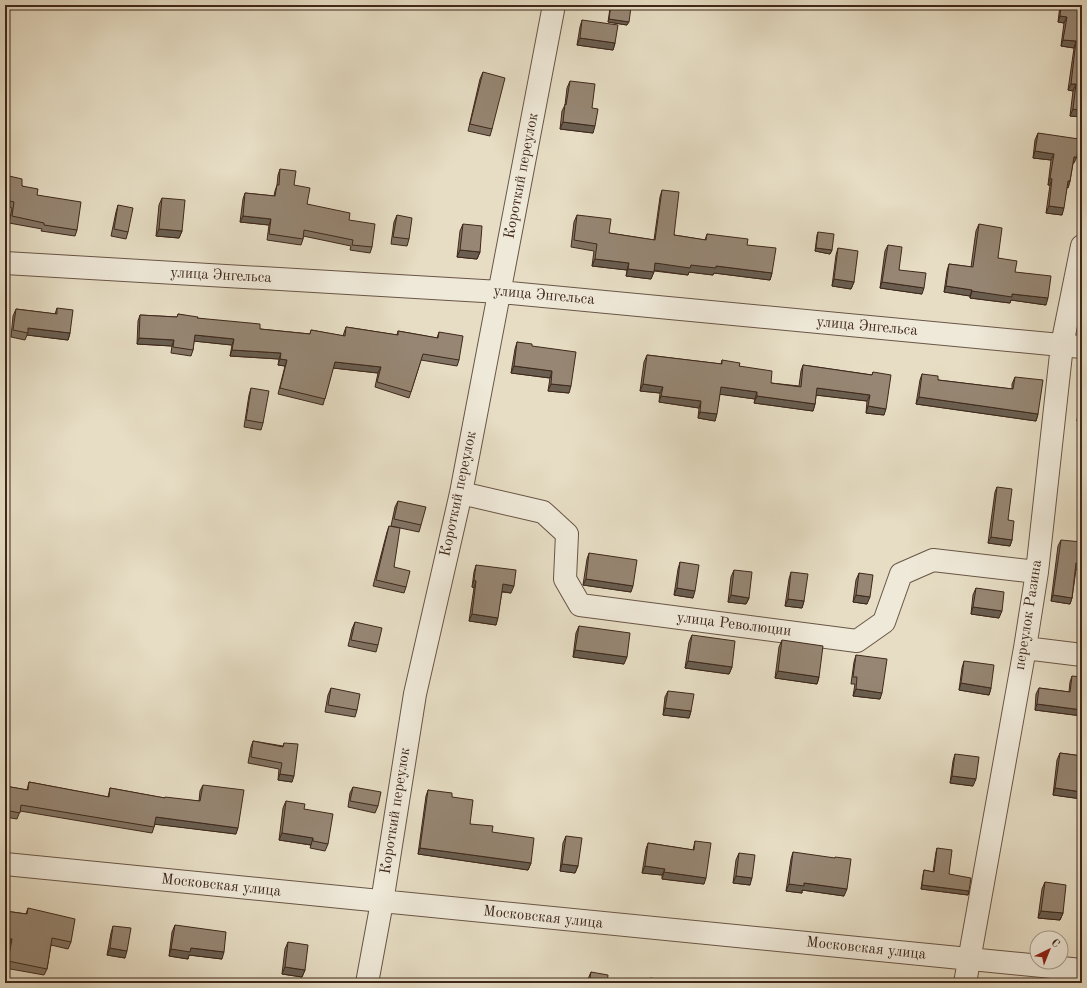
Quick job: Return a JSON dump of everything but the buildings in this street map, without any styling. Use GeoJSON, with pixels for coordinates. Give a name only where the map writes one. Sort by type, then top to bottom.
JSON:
{"type":"FeatureCollection","features":[{"type":"Feature","properties":{"kind":"street","name":"Короткий переулок"},"geometry":{"type":"LineString","coordinates":[[367,983],[382,902],[415,694],[461,493],[554,5]]}},
{"type":"Feature","properties":{"kind":"street","name":"переулок Разина"},"geometry":{"type":"LineString","coordinates":[[965,983],[1025,648],[1072,346],[1082,246]]}},
{"type":"Feature","properties":{"kind":"street","name":"улица Энгельса"},"geometry":{"type":"LineString","coordinates":[[5,263],[500,292],[1072,346]]}},
{"type":"Feature","properties":{"kind":"street","name":"улица Революции"},"geometry":{"type":"LineString","coordinates":[[461,493],[543,512],[567,534],[565,579],[580,605],[857,641],[884,622],[901,574],[932,560],[1037,572]]}},
{"type":"Feature","properties":{"kind":"street"},"geometry":{"type":"LineString","coordinates":[[1025,648],[1082,655]]}},
{"type":"Feature","properties":{"kind":"street","name":"Московская улица"},"geometry":{"type":"LineString","coordinates":[[5,864],[1082,970]]}}]}
